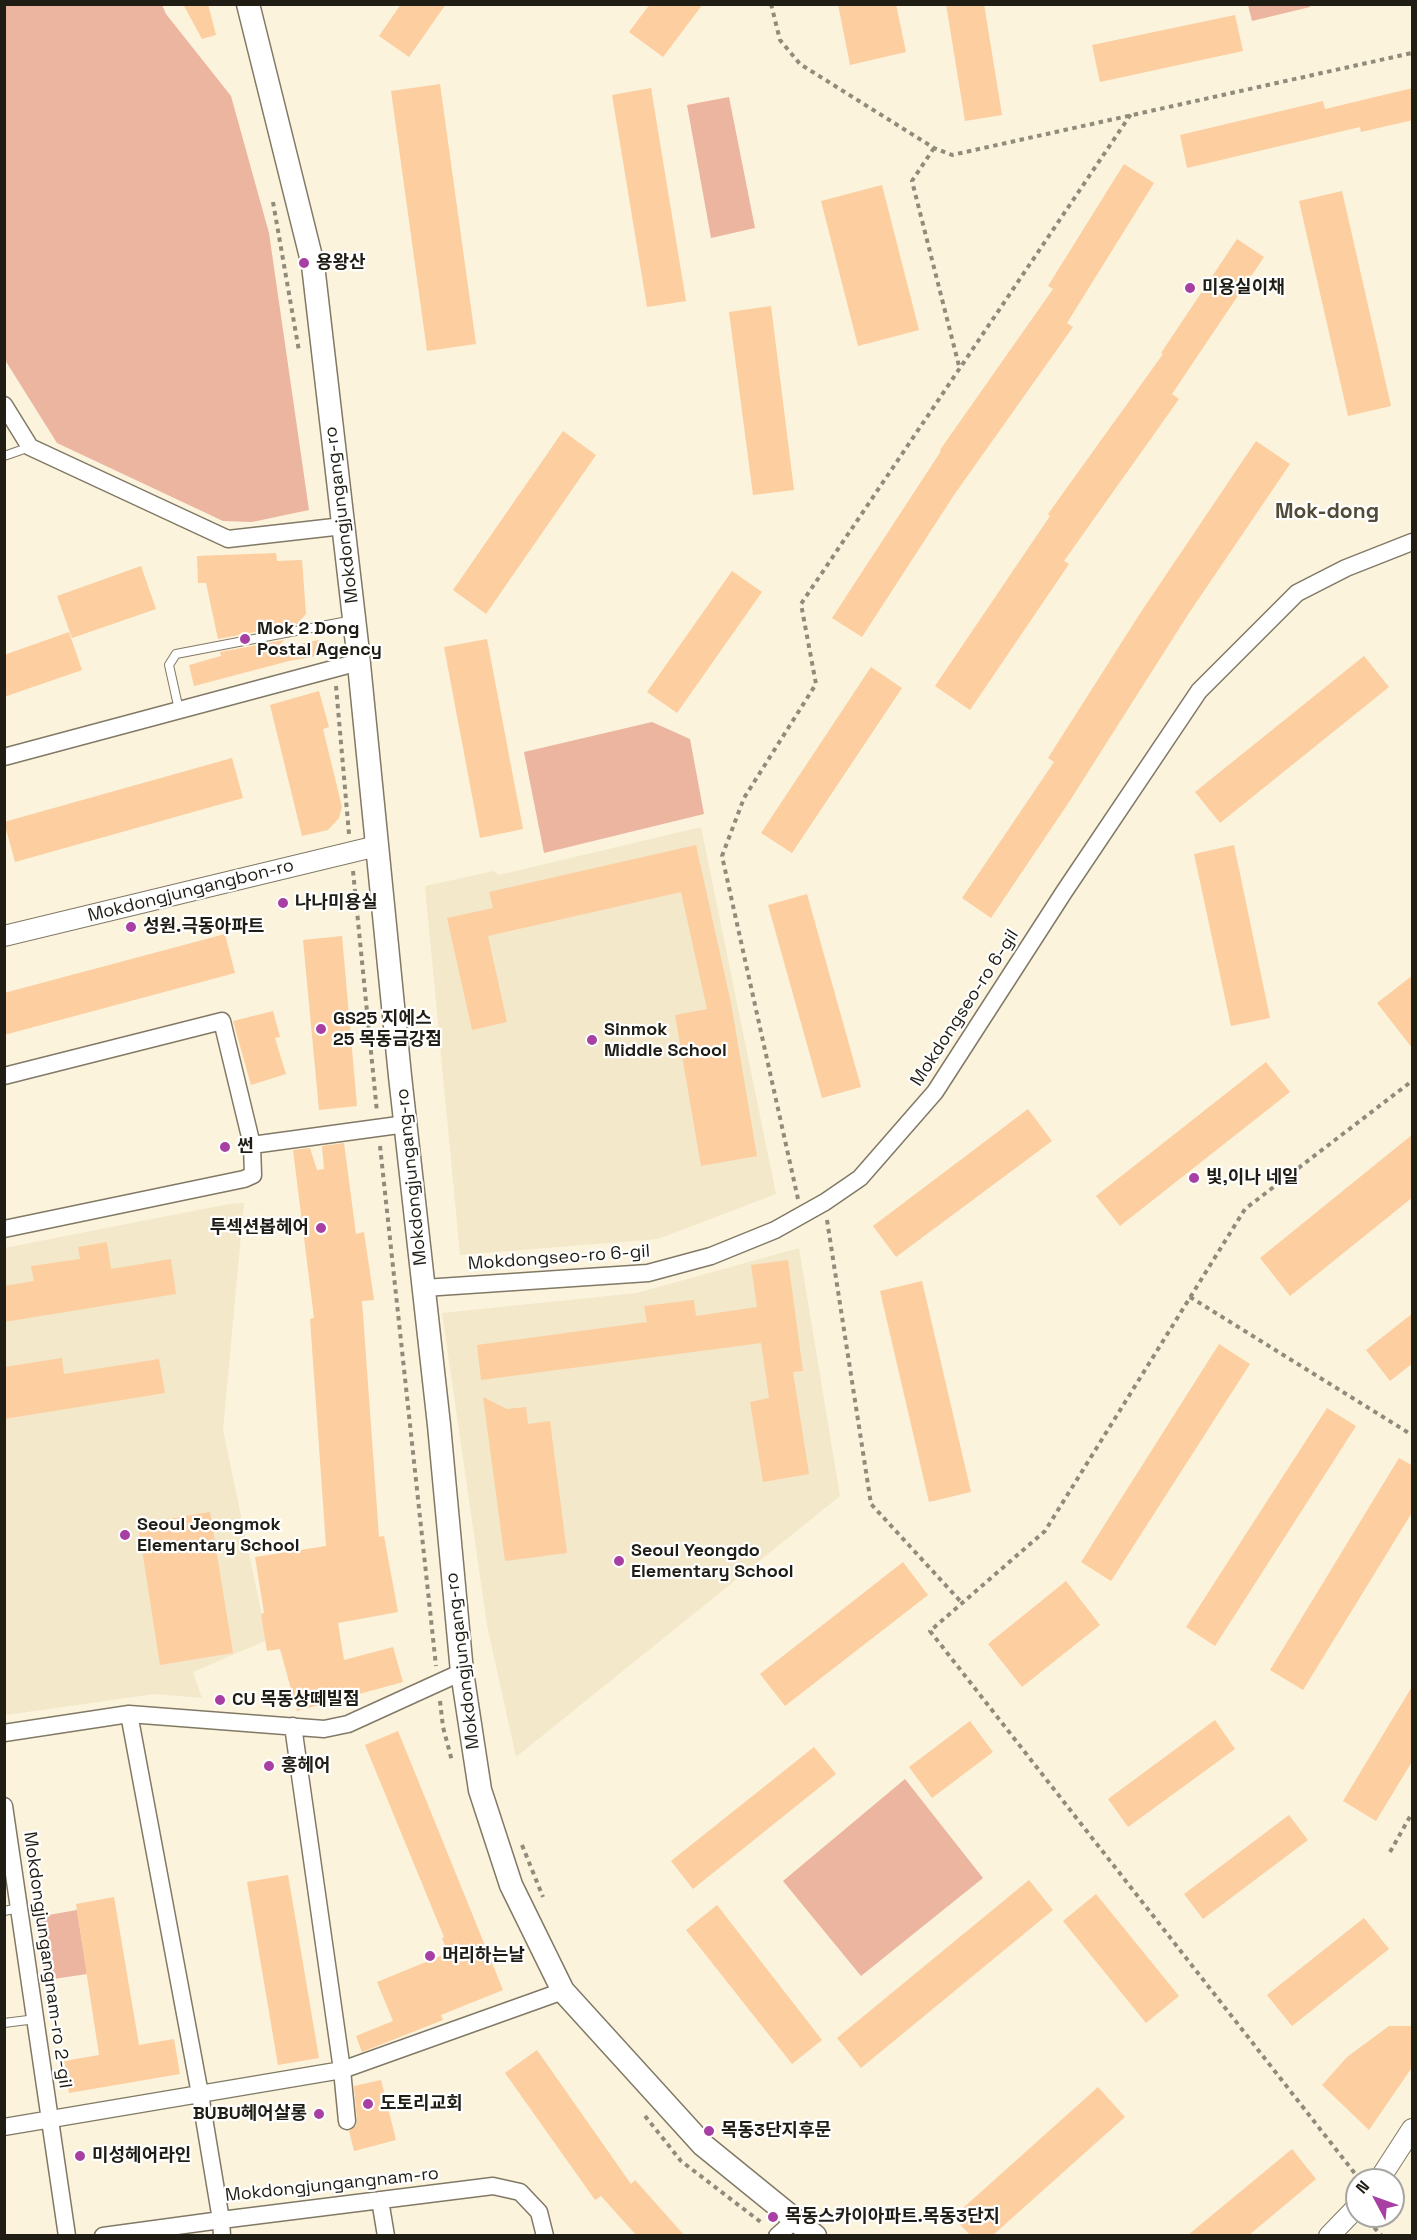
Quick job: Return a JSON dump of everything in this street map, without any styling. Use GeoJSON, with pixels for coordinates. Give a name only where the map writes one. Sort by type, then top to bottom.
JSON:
{"type":"FeatureCollection","features":[{"type":"Feature","properties":{"kind":"main road","name":"Mokdongjungang-ro"},"geometry":{"type":"LineString","coordinates":[[248,4],[313,265],[359,662],[439,1425],[462,1672],[480,1790],[511,1885],[563,1991],[704,2145],[814,2235]]}},
{"type":"Feature","properties":{"kind":"street"},"geometry":{"type":"LineString","coordinates":[[4,405],[30,447],[228,539],[343,526]]}},
{"type":"Feature","properties":{"kind":"street","name":"Mokdongseo-ro 6-gil"},"geometry":{"type":"LineString","coordinates":[[424,1288],[648,1273],[711,1256],[775,1230],[825,1202],[860,1178],[935,1092],[1064,892],[1198,691],[1297,593],[1346,568],[1413,542]]}},
{"type":"Feature","properties":{"kind":"street"},"geometry":{"type":"LineString","coordinates":[[4,758],[359,662]]}},
{"type":"Feature","properties":{"kind":"street","name":"Mokdongjungangbon-ro"},"geometry":{"type":"LineString","coordinates":[[4,936],[377,846]]}},
{"type":"Feature","properties":{"kind":"street"},"geometry":{"type":"LineString","coordinates":[[4,1076],[222,1021],[252,1145],[253,1175],[244,1179],[4,1229]]}},
{"type":"Feature","properties":{"kind":"street"},"geometry":{"type":"LineString","coordinates":[[252,1145],[406,1124]]}},
{"type":"Feature","properties":{"kind":"street"},"geometry":{"type":"LineString","coordinates":[[4,1733],[129,1714],[324,1729],[348,1724],[462,1672]]}},
{"type":"Feature","properties":{"kind":"street","name":"Mokdongjungangnam-ro"},"geometry":{"type":"LineString","coordinates":[[129,1714],[200,2094],[221,2228],[380,2200],[493,2186],[520,2192],[539,2212],[545,2235]]}},
{"type":"Feature","properties":{"kind":"street"},"geometry":{"type":"LineString","coordinates":[[293,1726],[342,2070],[347,2121]]}},
{"type":"Feature","properties":{"kind":"street","name":"Mokdongjungangnam-ro 2-gil"},"geometry":{"type":"LineString","coordinates":[[4,1806],[12,1910],[36,2019],[67,2235]]}},
{"type":"Feature","properties":{"kind":"street"},"geometry":{"type":"LineString","coordinates":[[4,2127],[342,2070],[563,1991]]}},
{"type":"Feature","properties":{"kind":"street"},"geometry":{"type":"LineString","coordinates":[[1387,2168],[1413,2129]]}},
{"type":"Feature","properties":{"kind":"street"},"geometry":{"type":"LineString","coordinates":[[380,2200],[386,2235]]}},
{"type":"Feature","properties":{"kind":"street"},"geometry":{"type":"LineString","coordinates":[[1329,2235],[1345,2219]]}},
{"type":"Feature","properties":{"kind":"street"},"geometry":{"type":"LineString","coordinates":[[777,2235],[795,2220]]}},
{"type":"Feature","properties":{"kind":"street"},"geometry":{"type":"LineString","coordinates":[[103,2235],[221,2228]]}},
{"type":"Feature","properties":{"kind":"lane"},"geometry":{"type":"LineString","coordinates":[[4,456],[30,447]]}},
{"type":"Feature","properties":{"kind":"lane"},"geometry":{"type":"LineString","coordinates":[[179,710],[169,665],[176,654],[354,620]]}},
{"type":"Feature","properties":{"kind":"lane"},"geometry":{"type":"LineString","coordinates":[[4,2023],[36,2019]]}},
{"type":"Feature","properties":{"kind":"path"},"geometry":{"type":"LineString","coordinates":[[771,4],[780,40],[800,64],[934,148],[952,155],[1413,53]]}},
{"type":"Feature","properties":{"kind":"path"},"geometry":{"type":"LineString","coordinates":[[802,1215],[722,856],[744,798],[816,684],[801,604],[1131,114]]}},
{"type":"Feature","properties":{"kind":"path"},"geometry":{"type":"LineString","coordinates":[[934,148],[912,181],[960,367]]}},
{"type":"Feature","properties":{"kind":"path"},"geometry":{"type":"LineString","coordinates":[[1352,2168],[930,1631],[1045,1531],[1245,1209],[1413,1081]]}},
{"type":"Feature","properties":{"kind":"path"},"geometry":{"type":"LineString","coordinates":[[825,1202],[871,1504],[962,1603]]}},
{"type":"Feature","properties":{"kind":"path"},"geometry":{"type":"LineString","coordinates":[[1190,1297],[1413,1435]]}},
{"type":"Feature","properties":{"kind":"path"},"geometry":{"type":"LineString","coordinates":[[1390,1852],[1413,1813]]}},
{"type":"Feature","properties":{"kind":"path"},"geometry":{"type":"LineString","coordinates":[[522,1844],[543,1899]]}},
{"type":"Feature","properties":{"kind":"shaded area"},"geometry":{"type":"Polygon","coordinates":[[[5,4],[162,5],[166,14],[231,96],[269,233],[309,510],[252,522],[223,521],[57,443],[5,360],[5,4]]]}},
{"type":"Feature","properties":{"kind":"shaded area"},"geometry":{"type":"Polygon","coordinates":[[[1248,5],[1310,5],[1310,7],[1252,21],[1248,5]]]}},
{"type":"Feature","properties":{"kind":"shaded area"},"geometry":{"type":"Polygon","coordinates":[[[729,97],[755,228],[711,238],[687,105],[729,97]]]}},
{"type":"Feature","properties":{"kind":"shaded area"},"geometry":{"type":"Polygon","coordinates":[[[652,722],[690,739],[704,814],[544,853],[524,752],[652,722]]]}},
{"type":"Feature","properties":{"kind":"shaded area","name":"Sinmok Middle School"},"geometry":{"type":"Polygon","coordinates":[[[701,827],[776,1194],[658,1239],[460,1255],[425,886],[494,871],[499,875],[701,827]]]}},
{"type":"Feature","properties":{"kind":"shaded area","name":"Seoul Jeongmok Elementary School"},"geometry":{"type":"Polygon","coordinates":[[[244,1203],[223,1430],[267,1640],[193,1672],[202,1698],[155,1694],[6,1715],[4,1248],[244,1203]]]}},
{"type":"Feature","properties":{"kind":"shaded area","name":"Seoul Yeongdo Elementary School"},"geometry":{"type":"Polygon","coordinates":[[[799,1248],[840,1496],[516,1757],[487,1625],[442,1313],[637,1293],[799,1248]]]}},
{"type":"Feature","properties":{"kind":"shaded area"},"geometry":{"type":"Polygon","coordinates":[[[905,1779],[983,1878],[861,1976],[783,1881],[905,1779]]]}},
{"type":"Feature","properties":{"kind":"shaded area"},"geometry":{"type":"Polygon","coordinates":[[[77,1910],[87,1974],[47,1980],[37,1917],[77,1910]]]}},
{"type":"Feature","properties":{"kind":"building"},"geometry":{"type":"Polygon","coordinates":[[[183,4],[208,4],[216,35],[202,39],[183,4]]]}},
{"type":"Feature","properties":{"kind":"building"},"geometry":{"type":"Polygon","coordinates":[[[401,4],[446,4],[409,57],[379,36],[401,4]]]}},
{"type":"Feature","properties":{"kind":"building"},"geometry":{"type":"Polygon","coordinates":[[[650,4],[703,4],[663,57],[629,32],[650,4]]]}},
{"type":"Feature","properties":{"kind":"building"},"geometry":{"type":"Polygon","coordinates":[[[838,4],[896,4],[906,52],[850,65],[838,4]]]}},
{"type":"Feature","properties":{"kind":"building"},"geometry":{"type":"Polygon","coordinates":[[[946,4],[984,4],[1002,115],[965,121],[946,4]]]}},
{"type":"Feature","properties":{"kind":"building"},"geometry":{"type":"Polygon","coordinates":[[[1235,15],[1243,51],[1100,82],[1092,45],[1235,15]]]}},
{"type":"Feature","properties":{"kind":"building"},"geometry":{"type":"Polygon","coordinates":[[[440,84],[476,344],[427,351],[391,91],[440,84]]]}},
{"type":"Feature","properties":{"kind":"building"},"geometry":{"type":"Polygon","coordinates":[[[651,88],[686,301],[647,307],[612,95],[651,88]]]}},
{"type":"Feature","properties":{"kind":"building"},"geometry":{"type":"Polygon","coordinates":[[[1413,88],[1413,120],[1361,132],[1360,127],[1187,168],[1180,135],[1323,101],[1325,109],[1413,88]]]}},
{"type":"Feature","properties":{"kind":"building"},"geometry":{"type":"Polygon","coordinates":[[[1124,164],[1154,183],[1067,323],[1073,327],[954,495],[862,637],[832,618],[940,450],[1053,289],[1048,286],[1124,164]]]}},
{"type":"Feature","properties":{"kind":"building"},"geometry":{"type":"Polygon","coordinates":[[[882,185],[919,330],[858,346],[821,201],[882,185]]]}},
{"type":"Feature","properties":{"kind":"building"},"geometry":{"type":"Polygon","coordinates":[[[1342,191],[1391,406],[1348,416],[1299,201],[1342,191]]]}},
{"type":"Feature","properties":{"kind":"building"},"geometry":{"type":"Polygon","coordinates":[[[1237,239],[1264,257],[1172,394],[1179,399],[1064,561],[1069,564],[970,710],[935,686],[1050,516],[1048,514],[1163,354],[1161,353],[1237,239]]]}},
{"type":"Feature","properties":{"kind":"building"},"geometry":{"type":"Polygon","coordinates":[[[771,306],[794,490],[753,495],[729,312],[771,306]]]}},
{"type":"Feature","properties":{"kind":"building"},"geometry":{"type":"Polygon","coordinates":[[[563,431],[596,455],[486,614],[453,590],[563,431]]]}},
{"type":"Feature","properties":{"kind":"building"},"geometry":{"type":"Polygon","coordinates":[[[1256,441],[1290,464],[1189,613],[1069,802],[991,918],[962,898],[1054,762],[1048,758],[1139,615],[1256,441]]]}},
{"type":"Feature","properties":{"kind":"building"},"geometry":{"type":"Polygon","coordinates":[[[276,553],[277,561],[302,560],[306,614],[297,624],[218,639],[206,583],[198,583],[197,556],[276,553]]]}},
{"type":"Feature","properties":{"kind":"building"},"geometry":{"type":"Polygon","coordinates":[[[141,566],[156,609],[72,638],[57,596],[141,566]]]}},
{"type":"Feature","properties":{"kind":"building"},"geometry":{"type":"Polygon","coordinates":[[[732,571],[762,592],[677,713],[647,692],[732,571]]]}},
{"type":"Feature","properties":{"kind":"building"},"geometry":{"type":"Polygon","coordinates":[[[69,632],[82,670],[4,697],[4,655],[69,632]]]}},
{"type":"Feature","properties":{"kind":"building"},"geometry":{"type":"Polygon","coordinates":[[[487,639],[523,829],[480,838],[444,647],[487,639]]]}},
{"type":"Feature","properties":{"kind":"building"},"geometry":{"type":"Polygon","coordinates":[[[284,640],[276,649],[319,640],[322,655],[289,661],[194,686],[189,665],[221,656],[220,652],[284,640]]]}},
{"type":"Feature","properties":{"kind":"building"},"geometry":{"type":"Polygon","coordinates":[[[1364,656],[1389,687],[1220,823],[1195,792],[1364,656]]]}},
{"type":"Feature","properties":{"kind":"building"},"geometry":{"type":"Polygon","coordinates":[[[871,667],[902,688],[792,853],[761,833],[871,667]]]}},
{"type":"Feature","properties":{"kind":"building"},"geometry":{"type":"Polygon","coordinates":[[[319,691],[329,727],[323,729],[342,807],[339,818],[328,830],[302,836],[270,705],[319,691]]]}},
{"type":"Feature","properties":{"kind":"building"},"geometry":{"type":"Polygon","coordinates":[[[232,758],[243,798],[15,862],[4,822],[232,758]]]}},
{"type":"Feature","properties":{"kind":"building"},"geometry":{"type":"Polygon","coordinates":[[[696,845],[731,1003],[757,1156],[701,1166],[675,1015],[707,1009],[681,892],[488,936],[507,1022],[472,1030],[447,918],[493,908],[489,892],[696,845]]]}},
{"type":"Feature","properties":{"kind":"building"},"geometry":{"type":"Polygon","coordinates":[[[1234,845],[1270,1018],[1231,1026],[1194,854],[1234,845]]]}},
{"type":"Feature","properties":{"kind":"building"},"geometry":{"type":"Polygon","coordinates":[[[807,894],[861,1087],[822,1098],[768,905],[807,894]]]}},
{"type":"Feature","properties":{"kind":"building"},"geometry":{"type":"Polygon","coordinates":[[[225,934],[235,973],[4,1035],[4,993],[225,934]]]}},
{"type":"Feature","properties":{"kind":"building"},"geometry":{"type":"Polygon","coordinates":[[[342,936],[357,1106],[319,1110],[303,940],[342,936]]]}},
{"type":"Feature","properties":{"kind":"building"},"geometry":{"type":"Polygon","coordinates":[[[1413,975],[1413,1049],[1377,1003],[1413,975]]]}},
{"type":"Feature","properties":{"kind":"building"},"geometry":{"type":"Polygon","coordinates":[[[273,1011],[280,1037],[275,1038],[286,1074],[251,1085],[233,1021],[273,1011]]]}},
{"type":"Feature","properties":{"kind":"building"},"geometry":{"type":"Polygon","coordinates":[[[1266,1062],[1290,1092],[1120,1226],[1096,1196],[1266,1062]]]}},
{"type":"Feature","properties":{"kind":"building"},"geometry":{"type":"Polygon","coordinates":[[[1028,1109],[1052,1141],[896,1257],[873,1226],[1028,1109]]]}},
{"type":"Feature","properties":{"kind":"building"},"geometry":{"type":"Polygon","coordinates":[[[1413,1134],[1413,1197],[1290,1296],[1260,1258],[1413,1134]]]}},
{"type":"Feature","properties":{"kind":"building"},"geometry":{"type":"Polygon","coordinates":[[[344,1143],[356,1234],[364,1232],[374,1300],[362,1301],[379,1537],[384,1536],[398,1612],[338,1623],[344,1660],[393,1647],[403,1682],[297,1711],[280,1649],[267,1651],[261,1614],[264,1613],[255,1557],[326,1546],[310,1319],[314,1318],[293,1150],[310,1148],[317,1170],[324,1169],[322,1146],[344,1143]]]}},
{"type":"Feature","properties":{"kind":"building"},"geometry":{"type":"Polygon","coordinates":[[[107,1242],[111,1269],[171,1259],[176,1294],[4,1322],[4,1286],[34,1281],[31,1266],[80,1259],[78,1247],[107,1242]]]}},
{"type":"Feature","properties":{"kind":"building"},"geometry":{"type":"Polygon","coordinates":[[[788,1260],[803,1371],[793,1372],[809,1474],[763,1482],[750,1402],[769,1398],[761,1343],[481,1380],[477,1345],[647,1322],[644,1306],[694,1300],[696,1316],[757,1307],[751,1265],[788,1260]]]}},
{"type":"Feature","properties":{"kind":"building"},"geometry":{"type":"Polygon","coordinates":[[[922,1281],[971,1492],[929,1502],[880,1291],[922,1281]]]}},
{"type":"Feature","properties":{"kind":"building"},"geometry":{"type":"Polygon","coordinates":[[[1413,1313],[1413,1363],[1390,1381],[1366,1350],[1413,1313]]]}},
{"type":"Feature","properties":{"kind":"building"},"geometry":{"type":"Polygon","coordinates":[[[1219,1344],[1250,1364],[1111,1581],[1081,1562],[1219,1344]]]}},
{"type":"Feature","properties":{"kind":"building"},"geometry":{"type":"Polygon","coordinates":[[[62,1358],[64,1374],[159,1359],[165,1393],[4,1419],[4,1367],[62,1358]]]}},
{"type":"Feature","properties":{"kind":"building"},"geometry":{"type":"Polygon","coordinates":[[[483,1397],[507,1409],[526,1407],[528,1424],[550,1421],[567,1553],[505,1561],[483,1397]]]}},
{"type":"Feature","properties":{"kind":"building"},"geometry":{"type":"Polygon","coordinates":[[[1327,1408],[1356,1426],[1215,1646],[1186,1627],[1327,1408]]]}},
{"type":"Feature","properties":{"kind":"building"},"geometry":{"type":"Polygon","coordinates":[[[1399,1458],[1413,1466],[1413,1511],[1303,1690],[1270,1670],[1399,1458]]]}},
{"type":"Feature","properties":{"kind":"building"},"geometry":{"type":"Polygon","coordinates":[[[210,1512],[233,1653],[160,1665],[138,1524],[210,1512]]]}},
{"type":"Feature","properties":{"kind":"building"},"geometry":{"type":"Polygon","coordinates":[[[903,1562],[928,1595],[785,1706],[760,1674],[903,1562]]]}},
{"type":"Feature","properties":{"kind":"building"},"geometry":{"type":"Polygon","coordinates":[[[1066,1581],[1100,1625],[1022,1687],[988,1644],[1066,1581]]]}},
{"type":"Feature","properties":{"kind":"building"},"geometry":{"type":"Polygon","coordinates":[[[1413,1685],[1413,1760],[1376,1821],[1343,1801],[1413,1685]]]}},
{"type":"Feature","properties":{"kind":"building"},"geometry":{"type":"Polygon","coordinates":[[[1215,1720],[1235,1749],[1128,1827],[1108,1799],[1215,1720]]]}},
{"type":"Feature","properties":{"kind":"building"},"geometry":{"type":"Polygon","coordinates":[[[970,1721],[993,1752],[932,1798],[909,1767],[970,1721]]]}},
{"type":"Feature","properties":{"kind":"building"},"geometry":{"type":"Polygon","coordinates":[[[398,1731],[503,1990],[441,2015],[443,2020],[362,2052],[356,2036],[393,2021],[377,1982],[448,1953],[442,1938],[444,1937],[365,1745],[398,1731]]]}},
{"type":"Feature","properties":{"kind":"building"},"geometry":{"type":"Polygon","coordinates":[[[814,1747],[836,1774],[693,1889],[671,1861],[814,1747]]]}},
{"type":"Feature","properties":{"kind":"building"},"geometry":{"type":"Polygon","coordinates":[[[1289,1815],[1308,1840],[1203,1919],[1184,1894],[1289,1815]]]}},
{"type":"Feature","properties":{"kind":"building"},"geometry":{"type":"Polygon","coordinates":[[[288,1875],[319,2058],[278,2065],[247,1882],[288,1875]]]}},
{"type":"Feature","properties":{"kind":"building"},"geometry":{"type":"Polygon","coordinates":[[[1029,1880],[1053,1910],[861,2068],[837,2038],[1029,1880]]]}},
{"type":"Feature","properties":{"kind":"building"},"geometry":{"type":"Polygon","coordinates":[[[1096,1894],[1179,1996],[1146,2023],[1063,1921],[1096,1894]]]}},
{"type":"Feature","properties":{"kind":"building"},"geometry":{"type":"Polygon","coordinates":[[[114,1897],[139,2045],[174,2039],[180,2074],[69,2093],[64,2061],[99,2055],[76,1904],[114,1897]]]}},
{"type":"Feature","properties":{"kind":"building"},"geometry":{"type":"Polygon","coordinates":[[[717,1905],[822,2040],[792,2064],[686,1930],[717,1905]]]}},
{"type":"Feature","properties":{"kind":"building"},"geometry":{"type":"Polygon","coordinates":[[[1364,1918],[1389,1949],[1292,2026],[1267,1995],[1364,1918]]]}},
{"type":"Feature","properties":{"kind":"building"},"geometry":{"type":"Polygon","coordinates":[[[1389,2026],[1413,2026],[1413,2066],[1369,2130],[1322,2085],[1347,2057],[1389,2026]]]}},
{"type":"Feature","properties":{"kind":"building"},"geometry":{"type":"Polygon","coordinates":[[[537,2050],[631,2184],[635,2180],[684,2235],[636,2235],[601,2196],[595,2200],[505,2073],[537,2050]]]}},
{"type":"Feature","properties":{"kind":"building","name":"도토리교회"},"geometry":{"type":"Polygon","coordinates":[[[381,2080],[396,2140],[354,2151],[349,2131],[356,2126],[357,2121],[354,2086],[381,2080]]]}},
{"type":"Feature","properties":{"kind":"building"},"geometry":{"type":"Polygon","coordinates":[[[1098,2087],[1125,2117],[993,2235],[970,2235],[953,2217],[1098,2087]]]}},
{"type":"Feature","properties":{"kind":"building"},"geometry":{"type":"Polygon","coordinates":[[[1292,2149],[1316,2179],[1249,2235],[1188,2235],[1292,2149]]]}},
{"type":"Feature","properties":{"kind":"place","name":"용왕산"},"geometry":{"type":"Point","coordinates":[304,263]}},
{"type":"Feature","properties":{"kind":"place","name":"미용실이채"},"geometry":{"type":"Point","coordinates":[1190,288]}},
{"type":"Feature","properties":{"kind":"place","name":"Mok 2 Dong Postal Agency"},"geometry":{"type":"Point","coordinates":[245,639]}},
{"type":"Feature","properties":{"kind":"place","name":"나나미용실"},"geometry":{"type":"Point","coordinates":[283,903]}},
{"type":"Feature","properties":{"kind":"place","name":"성원.극동아파트"},"geometry":{"type":"Point","coordinates":[131,927]}},
{"type":"Feature","properties":{"kind":"place","name":"GS25 지에스 25 목동금강점"},"geometry":{"type":"Point","coordinates":[321,1029]}},
{"type":"Feature","properties":{"kind":"place","name":"Sinmok Middle School"},"geometry":{"type":"Point","coordinates":[592,1040]}},
{"type":"Feature","properties":{"kind":"place","name":"썬"},"geometry":{"type":"Point","coordinates":[225,1147]}},
{"type":"Feature","properties":{"kind":"place","name":"빛,이나 네일"},"geometry":{"type":"Point","coordinates":[1194,1178]}},
{"type":"Feature","properties":{"kind":"place","name":"투섹션봅헤어"},"geometry":{"type":"Point","coordinates":[321,1228]}},
{"type":"Feature","properties":{"kind":"place","name":"Seoul Jeongmok Elementary School"},"geometry":{"type":"Point","coordinates":[125,1535]}},
{"type":"Feature","properties":{"kind":"place","name":"Seoul Yeongdo Elementary School"},"geometry":{"type":"Point","coordinates":[619,1561]}},
{"type":"Feature","properties":{"kind":"place","name":"CU 목동상떼빌점"},"geometry":{"type":"Point","coordinates":[220,1700]}},
{"type":"Feature","properties":{"kind":"place","name":"홍헤어"},"geometry":{"type":"Point","coordinates":[269,1766]}},
{"type":"Feature","properties":{"kind":"place","name":"머리하는날"},"geometry":{"type":"Point","coordinates":[430,1956]}},
{"type":"Feature","properties":{"kind":"place","name":"도토리교회"},"geometry":{"type":"Point","coordinates":[368,2104]}},
{"type":"Feature","properties":{"kind":"place","name":"BUBU헤어살롱"},"geometry":{"type":"Point","coordinates":[319,2114]}},
{"type":"Feature","properties":{"kind":"place","name":"목동3단지후문"},"geometry":{"type":"Point","coordinates":[709,2131]}},
{"type":"Feature","properties":{"kind":"place","name":"미성헤어라인"},"geometry":{"type":"Point","coordinates":[80,2156]}},
{"type":"Feature","properties":{"kind":"place","name":"목동스카이아파트.목동3단지"},"geometry":{"type":"Point","coordinates":[773,2217]}},
{"type":"Feature","properties":{"kind":"district","name":"Mok-dong"},"geometry":{"type":"Point","coordinates":[1327,512]}}]}
